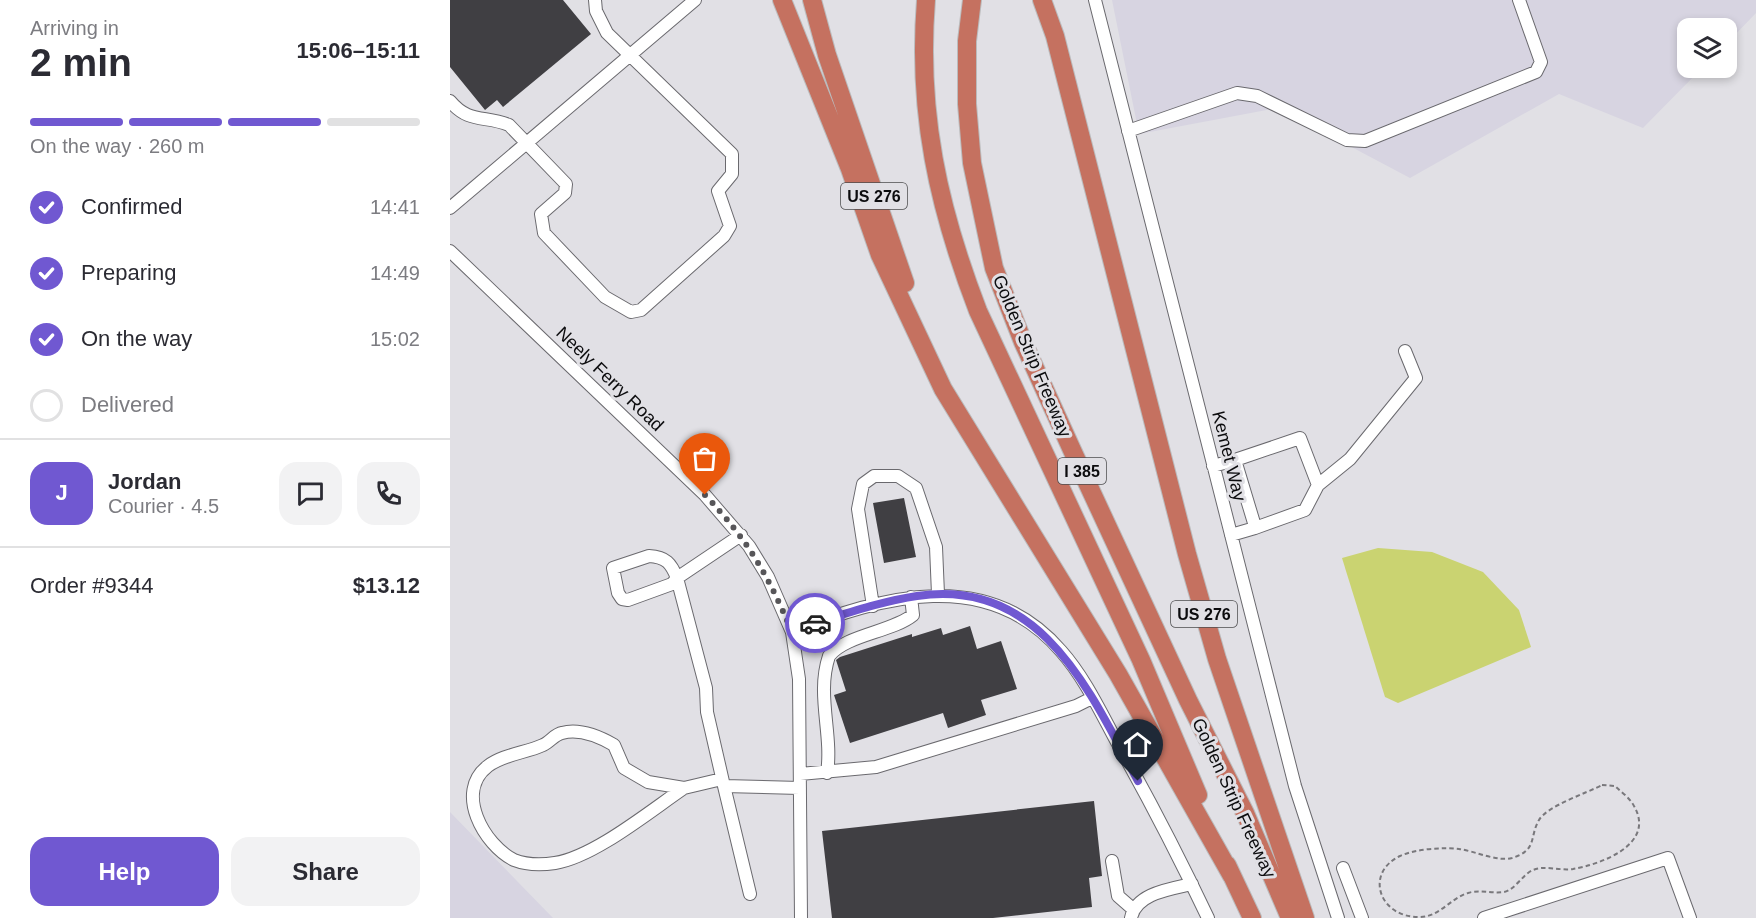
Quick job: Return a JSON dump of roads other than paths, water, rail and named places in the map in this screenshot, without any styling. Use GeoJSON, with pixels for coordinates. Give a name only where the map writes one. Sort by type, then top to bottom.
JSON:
{"type":"FeatureCollection","features":[{"type":"Feature","properties":{"kind":"highway"},"geometry":{"type":"LineString","coordinates":[[782,0],[850,169],[880,255],[943,389]]}},
{"type":"Feature","properties":{"kind":"highway","name":"US 276"},"geometry":{"type":"LineString","coordinates":[[812,0],[827,55],[878,208],[943,389],[1118,674],[1232,876]]}},
{"type":"Feature","properties":{"kind":"highway","name":"Golden Strip Freeway"},"geometry":{"type":"LineString","coordinates":[[926,0],[924,61],[930,142],[938,187],[957,256],[978,311],[1141,660],[1252,918]]}},
{"type":"Feature","properties":{"kind":"highway","name":"Golden Strip Freeway"},"geometry":{"type":"LineString","coordinates":[[972,0],[967,41],[970,140],[974,174],[994,268],[1023,342],[1072,450],[1188,700],[1245,813],[1290,918]]}},
{"type":"Feature","properties":{"kind":"highway","name":"US 276"},"geometry":{"type":"LineString","coordinates":[[1042,0],[1055,36],[1187,554],[1217,659],[1305,918]]}},
{"type":"Feature","properties":{"kind":"street"},"geometry":{"type":"LineString","coordinates":[[450,101],[460,113],[470,117],[498,120],[509,124],[527,143],[567,188],[541,214],[544,233],[606,297],[631,312],[641,310],[724,236],[730,226],[718,191],[732,174],[732,154],[607,33],[596,11],[595,0]]}},
{"type":"Feature","properties":{"kind":"street"},"geometry":{"type":"LineString","coordinates":[[450,208],[694,0]]}},
{"type":"Feature","properties":{"kind":"street","name":"Kemet Way"},"geometry":{"type":"LineString","coordinates":[[1095,0],[1298,797],[1338,918]]}},
{"type":"Feature","properties":{"kind":"street"},"geometry":{"type":"LineString","coordinates":[[1128,131],[1237,93],[1257,96],[1347,140],[1365,141],[1536,72],[1541,62],[1519,0]]}},
{"type":"Feature","properties":{"kind":"street","name":"Neely Ferry Road"},"geometry":{"type":"LineString","coordinates":[[450,251],[705,495],[741,535],[768,577],[792,632],[799,679],[801,918]]}},
{"type":"Feature","properties":{"kind":"street"},"geometry":{"type":"LineString","coordinates":[[1231,535],[1305,510],[1318,485],[1350,459],[1416,378],[1405,351]]}},
{"type":"Feature","properties":{"kind":"street"},"geometry":{"type":"LineString","coordinates":[[1214,466],[1300,438],[1318,485]]}},
{"type":"Feature","properties":{"kind":"street"},"geometry":{"type":"LineString","coordinates":[[1234,459],[1255,528]]}},
{"type":"Feature","properties":{"kind":"street"},"geometry":{"type":"LineString","coordinates":[[873,606],[858,509],[863,484],[874,476],[898,476],[916,488],[936,547],[938,594]]}},
{"type":"Feature","properties":{"kind":"street"},"geometry":{"type":"LineString","coordinates":[[741,535],[677,578],[672,584],[628,600],[622,599],[618,593],[613,568],[649,556],[660,557],[671,563],[677,578],[706,688],[707,712],[750,894]]}},
{"type":"Feature","properties":{"kind":"street"},"geometry":{"type":"LineString","coordinates":[[792,632],[873,606],[911,597],[938,594],[966,597],[989,603],[1031,624],[1063,653],[1092,698],[1208,918]]}},
{"type":"Feature","properties":{"kind":"street"},"geometry":{"type":"LineString","coordinates":[[827,773],[830,753],[823,704],[829,656],[863,636],[904,621],[913,615],[911,597]]}},
{"type":"Feature","properties":{"kind":"street"},"geometry":{"type":"LineString","coordinates":[[800,774],[876,767],[1076,706],[1092,698]]}},
{"type":"Feature","properties":{"kind":"street"},"geometry":{"type":"LineString","coordinates":[[684,788],[579,856],[555,863],[531,865],[513,859],[485,830],[473,805],[473,792],[477,778],[488,766],[543,745],[562,733],[586,733],[614,745],[624,768],[648,782],[684,788],[723,783],[800,788]]}},
{"type":"Feature","properties":{"kind":"street"},"geometry":{"type":"LineString","coordinates":[[1484,918],[1668,858],[1690,918]]}},
{"type":"Feature","properties":{"kind":"street"},"geometry":{"type":"LineString","coordinates":[[1112,861],[1118,896],[1133,914],[1143,900],[1165,890],[1192,884]]}},
{"type":"Feature","properties":{"kind":"street"},"geometry":{"type":"LineString","coordinates":[[1343,868],[1362,918]]}}]}
